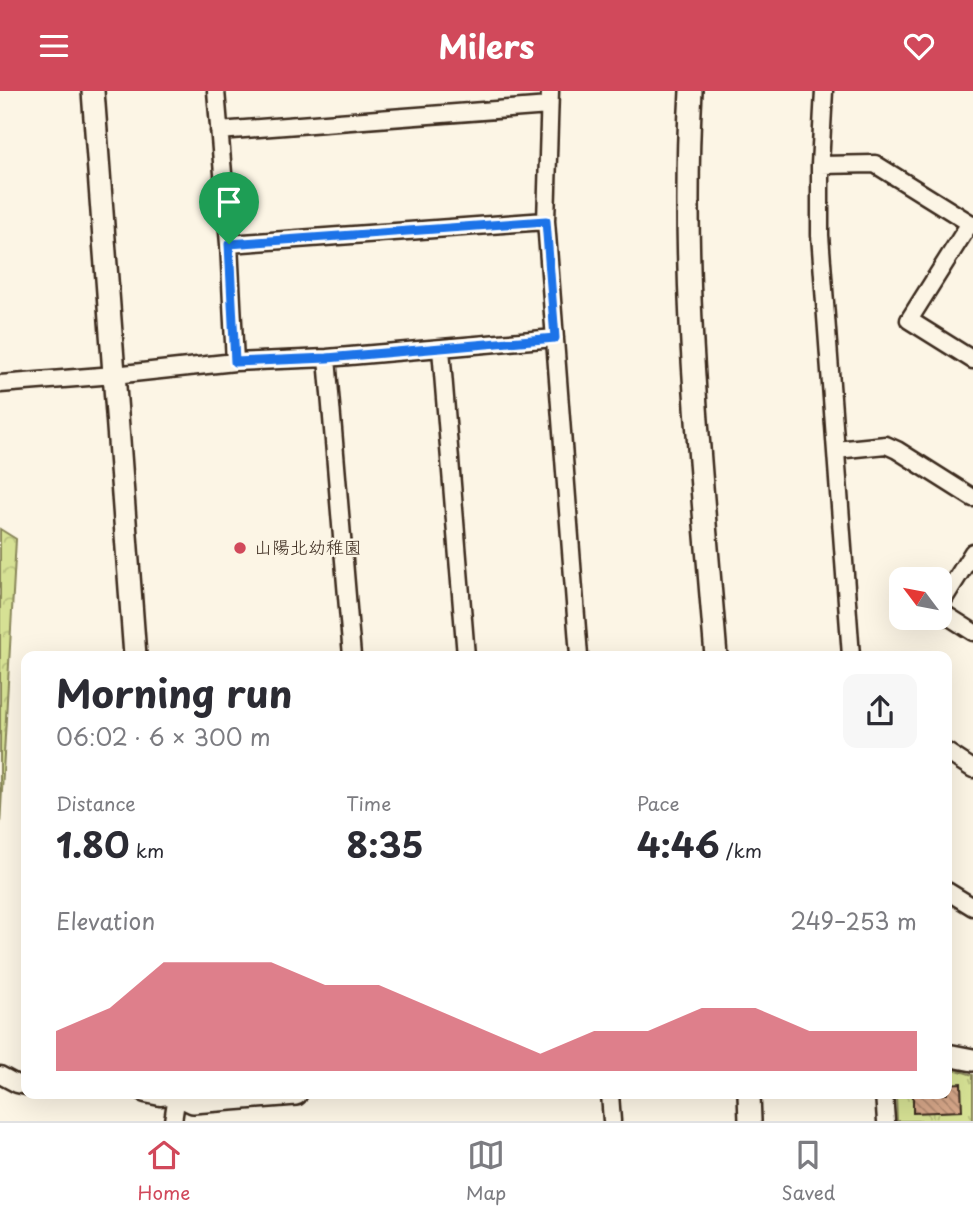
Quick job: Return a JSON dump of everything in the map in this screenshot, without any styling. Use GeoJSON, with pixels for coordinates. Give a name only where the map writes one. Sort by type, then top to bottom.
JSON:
{"type":"FeatureCollection","features":[{"type":"Feature","properties":{"kind":"street"},"geometry":{"type":"LineString","coordinates":[[93,91],[135,651]]}},
{"type":"Feature","properties":{"kind":"street"},"geometry":{"type":"LineString","coordinates":[[216,91],[229,244],[235,362]]}},
{"type":"Feature","properties":{"kind":"street"},"geometry":{"type":"LineString","coordinates":[[691,91],[688,137],[690,326],[716,651]]}},
{"type":"Feature","properties":{"kind":"street"},"geometry":{"type":"LineString","coordinates":[[824,91],[820,235],[851,651]]}},
{"type":"Feature","properties":{"kind":"street"},"geometry":{"type":"LineString","coordinates":[[219,131],[550,99],[546,221],[579,651]]}},
{"type":"Feature","properties":{"kind":"street"},"geometry":{"type":"LineString","coordinates":[[820,165],[875,164],[971,224],[909,320],[973,360]]}},
{"type":"Feature","properties":{"kind":"street"},"geometry":{"type":"LineString","coordinates":[[229,244],[546,221]]}},
{"type":"Feature","properties":{"kind":"street"},"geometry":{"type":"LineString","coordinates":[[0,384],[235,362],[327,358],[555,338]]}},
{"type":"Feature","properties":{"kind":"street"},"geometry":{"type":"LineString","coordinates":[[441,349],[466,651]]}},
{"type":"Feature","properties":{"kind":"street"},"geometry":{"type":"LineString","coordinates":[[327,358],[352,651]]}},
{"type":"Feature","properties":{"kind":"street"},"geometry":{"type":"LineString","coordinates":[[836,450],[886,445],[973,498]]}},
{"type":"Feature","properties":{"kind":"street"},"geometry":{"type":"LineString","coordinates":[[952,586],[973,552]]}},
{"type":"Feature","properties":{"kind":"street"},"geometry":{"type":"LineString","coordinates":[[952,619],[973,632]]}},
{"type":"Feature","properties":{"kind":"street"},"geometry":{"type":"LineString","coordinates":[[952,755],[973,769]]}},
{"type":"Feature","properties":{"kind":"street"},"geometry":{"type":"LineString","coordinates":[[952,894],[973,907]]}},
{"type":"Feature","properties":{"kind":"street"},"geometry":{"type":"LineString","coordinates":[[952,1056],[973,1061]]}},
{"type":"Feature","properties":{"kind":"street"},"geometry":{"type":"LineString","coordinates":[[0,1075],[21,1085]]}},
{"type":"Feature","properties":{"kind":"street"},"geometry":{"type":"LineString","coordinates":[[173,1121],[176,1099]]}},
{"type":"Feature","properties":{"kind":"street"},"geometry":{"type":"LineString","coordinates":[[187,1099],[193,1102],[232,1099]]}},
{"type":"Feature","properties":{"kind":"street"},"geometry":{"type":"LineString","coordinates":[[610,1099],[611,1121]]}},
{"type":"Feature","properties":{"kind":"street"},"geometry":{"type":"LineString","coordinates":[[748,1099],[750,1121]]}},
{"type":"Feature","properties":{"kind":"street"},"geometry":{"type":"LineString","coordinates":[[884,1099],[886,1121]]}},
{"type":"Feature","properties":{"kind":"green space"},"geometry":{"type":"Polygon","coordinates":[[[0,529],[16,539],[0,826],[0,529]]]}},
{"type":"Feature","properties":{"kind":"green space"},"geometry":{"type":"Polygon","coordinates":[[[952,1069],[973,1075],[973,1121],[897,1121],[896,1099],[952,1099],[952,1069]]]}},
{"type":"Feature","properties":{"kind":"building"},"geometry":{"type":"Polygon","coordinates":[[[961,1083],[962,1111],[913,1113],[913,1099],[952,1099],[952,1084],[961,1083]]]}},
{"type":"Feature","properties":{"kind":"place","name":"山陽北幼稚園"},"geometry":{"type":"Point","coordinates":[240,548]}},
{"type":"Feature","properties":{"kind":"route"},"geometry":{"type":"LineString","coordinates":[[546,221],[555,338],[327,358],[235,362],[229,244],[546,221]]}}]}
